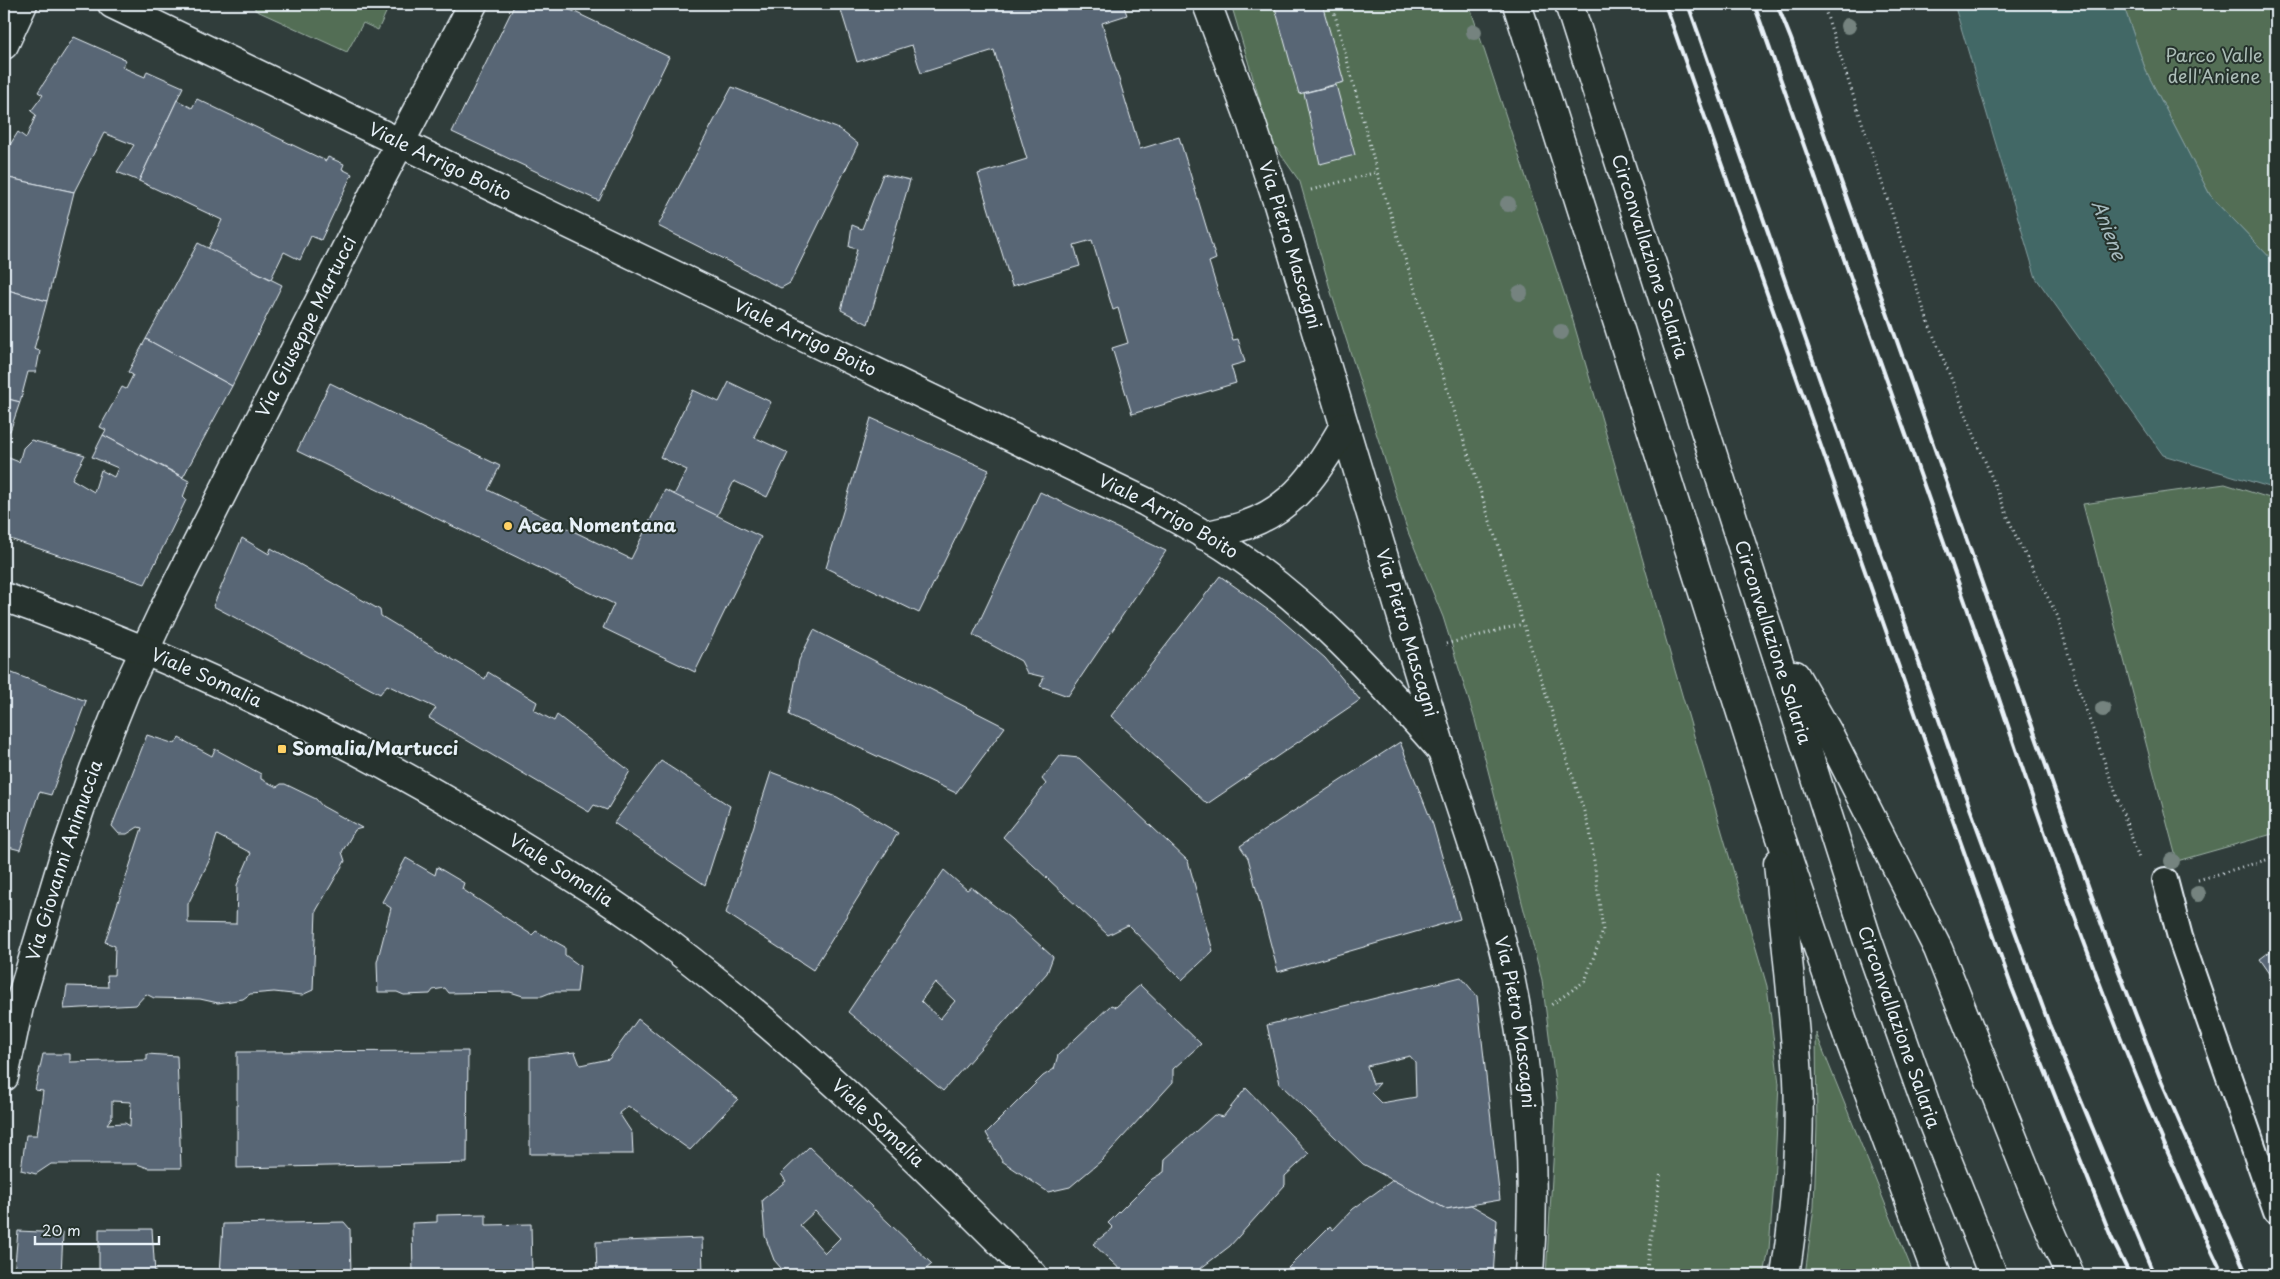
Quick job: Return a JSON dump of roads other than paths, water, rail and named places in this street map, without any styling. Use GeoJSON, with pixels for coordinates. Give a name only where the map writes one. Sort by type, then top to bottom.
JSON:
{"type":"FeatureCollection","features":[{"type":"Feature","properties":{"kind":"main road"},"geometry":{"type":"LineString","coordinates":[[4,45],[23,4]]}},
{"type":"Feature","properties":{"kind":"main road","name":"Viale Arrigo Boito"},"geometry":{"type":"LineString","coordinates":[[112,4],[1146,502],[1242,558],[1326,626],[1376,676],[1442,751]]}},
{"type":"Feature","properties":{"kind":"main road","name":"Via Giuseppe Martucci"},"geometry":{"type":"LineString","coordinates":[[144,651],[400,143],[473,4]]}},
{"type":"Feature","properties":{"kind":"main road","name":"Via Pietro Mascagni"},"geometry":{"type":"LineString","coordinates":[[1207,4],[1251,122],[1277,201],[1442,751],[1483,878],[1510,977],[1518,1027],[1530,1141],[1532,1221],[1529,1275]]}},
{"type":"Feature","properties":{"kind":"main road"},"geometry":{"type":"LineString","coordinates":[[1517,4],[1774,817],[1851,1045],[1937,1275]]}},
{"type":"Feature","properties":{"kind":"main road","name":"Circonvallazione Salaria"},"geometry":{"type":"LineString","coordinates":[[1569,4],[1870,947],[1931,1120],[1993,1275]]}},
{"type":"Feature","properties":{"kind":"main road"},"geometry":{"type":"LineString","coordinates":[[1205,536],[1246,525],[1262,518],[1287,502],[1302,490],[1318,470],[1344,426]]}},
{"type":"Feature","properties":{"kind":"main road","name":"Viale Somalia"},"geometry":{"type":"LineString","coordinates":[[4,597],[108,635],[339,740],[476,817],[607,900],[702,969],[788,1040],[901,1144],[1033,1275]]}},
{"type":"Feature","properties":{"kind":"main road"},"geometry":{"type":"LineString","coordinates":[[1770,635],[1830,736],[1938,949],[2040,1209],[2070,1275]]}},
{"type":"Feature","properties":{"kind":"main road","name":"Via Giovanni Animuccia"},"geometry":{"type":"LineString","coordinates":[[4,1077],[20,1002],[64,856],[110,727],[144,651]]}},
{"type":"Feature","properties":{"kind":"main road"},"geometry":{"type":"LineString","coordinates":[[1774,817],[1798,1079],[1798,1147],[1794,1214],[1785,1275]]}},
{"type":"Feature","properties":{"kind":"lane"},"geometry":{"type":"LineString","coordinates":[[2174,883],[2180,938],[2276,1212]]}},
{"type":"Feature","properties":{"kind":"water","name":"Aniene"},"geometry":{"type":"Polygon","coordinates":[[[1954,4],[2123,4],[2146,71],[2210,195],[2276,264],[2276,489],[2163,455],[2036,278],[1954,4]]]}},
{"type":"Feature","properties":{"kind":"railway"},"geometry":{"type":"LineString","coordinates":[[1665,4],[2012,988],[2112,1239],[2130,1275]]}},
{"type":"Feature","properties":{"kind":"railway"},"geometry":{"type":"LineString","coordinates":[[1688,4],[1970,808],[2049,1024],[2154,1275]]}},
{"type":"Feature","properties":{"kind":"railway"},"geometry":{"type":"LineString","coordinates":[[1754,4],[2071,907],[2158,1130],[2223,1275]]}},
{"type":"Feature","properties":{"kind":"railway"},"geometry":{"type":"LineString","coordinates":[[1777,4],[1791,39],[2111,951],[2161,1080],[2247,1275]]}},
{"type":"Feature","properties":{"kind":"place","name":"Acea Nomentana"},"geometry":{"type":"Point","coordinates":[508,526]}},
{"type":"Feature","properties":{"kind":"place","name":"Somalia/Martucci"},"geometry":{"type":"Point","coordinates":[282,749]}},
{"type":"Feature","properties":{"kind":"park label","name":"Parco Valle dell'Aniene"},"geometry":{"type":"Point","coordinates":[2214,66]}}]}
